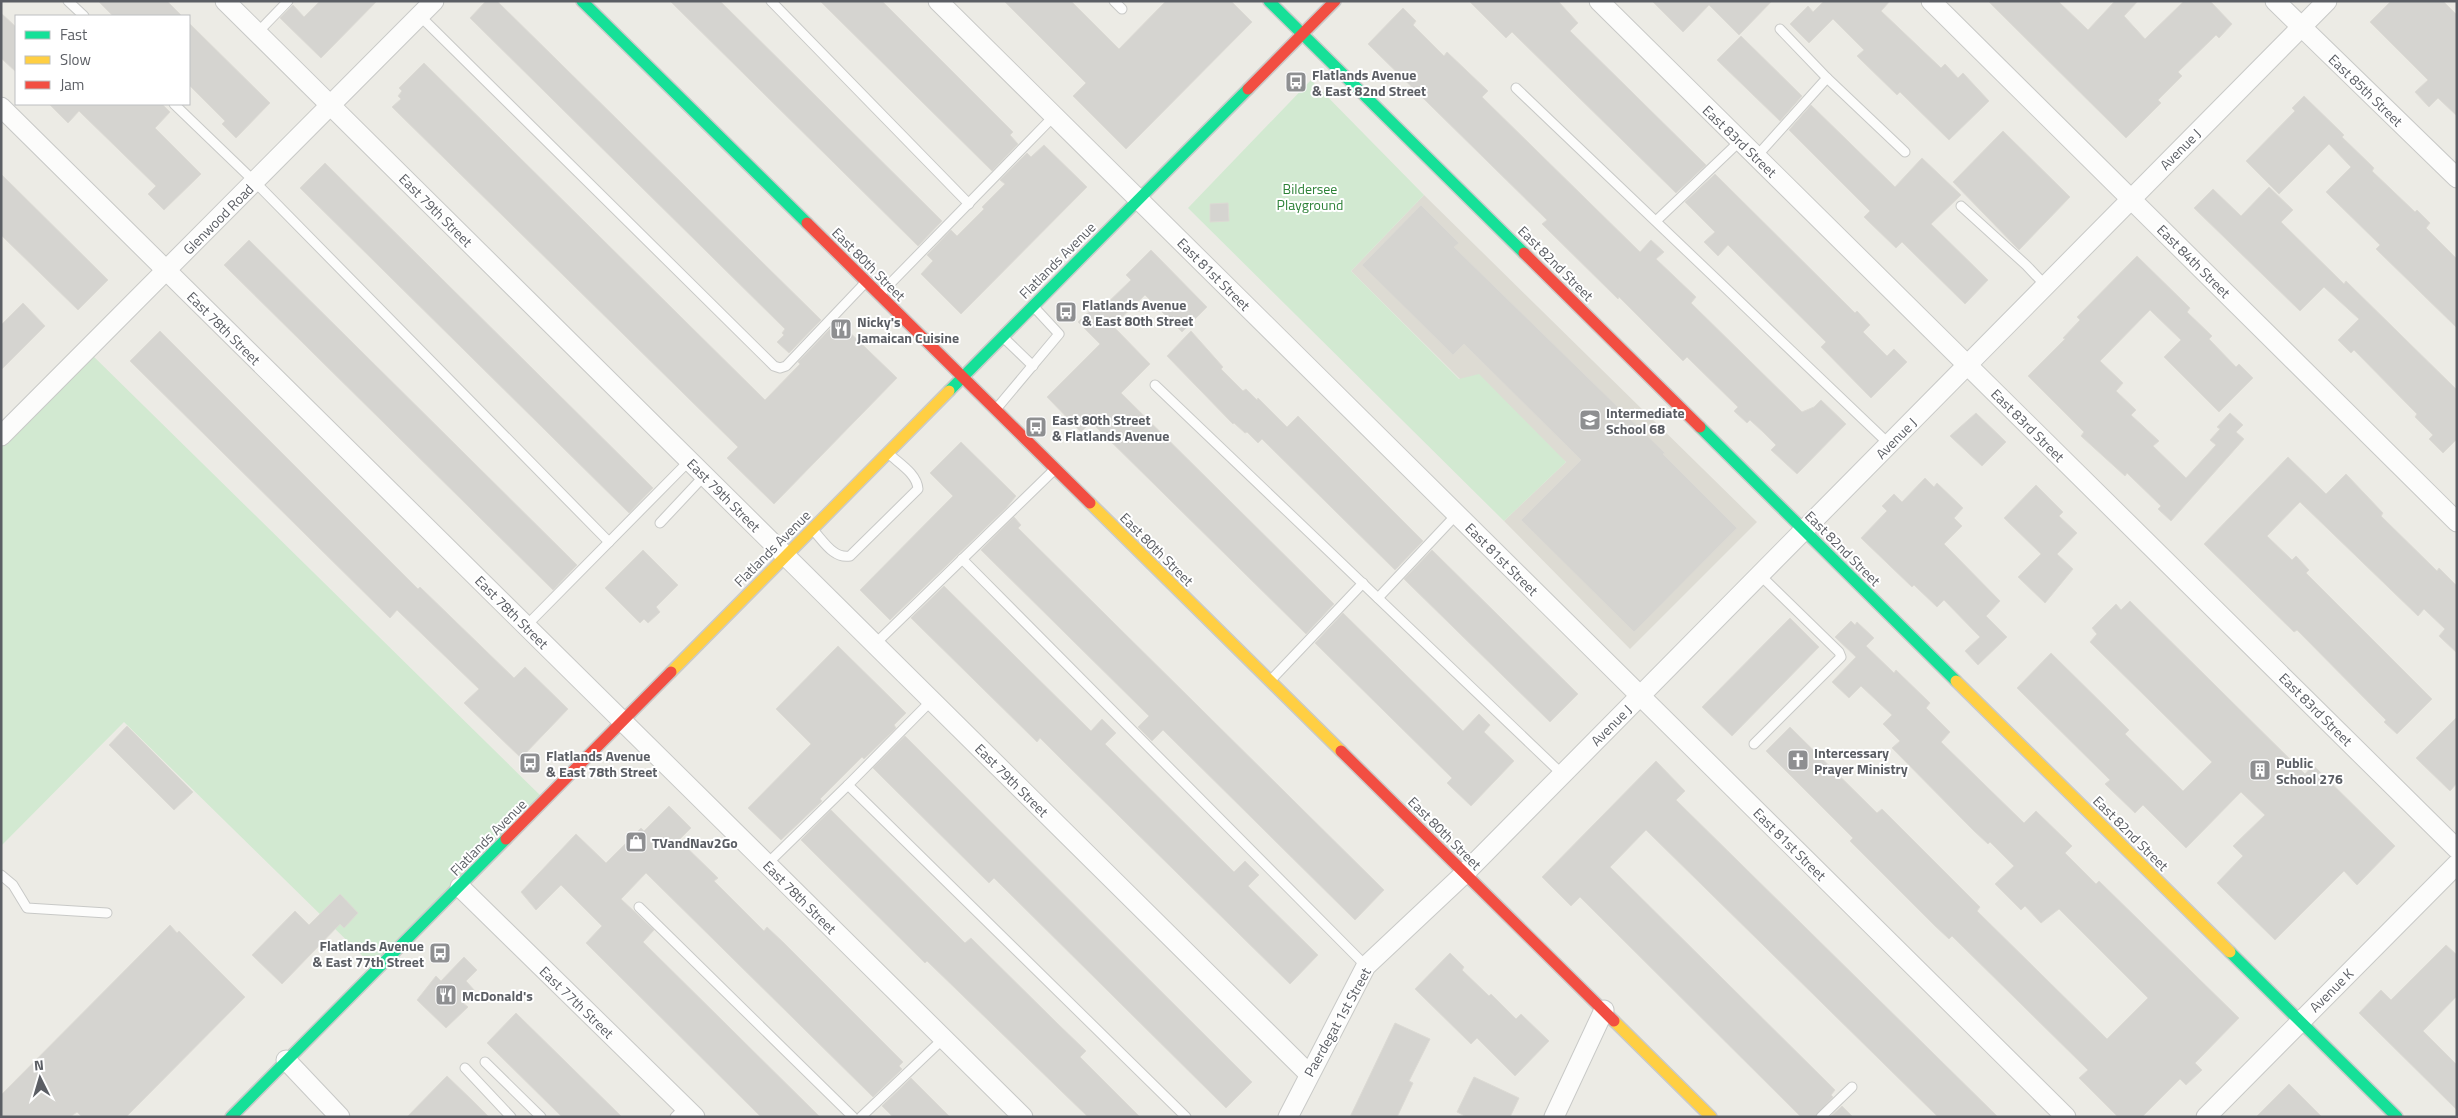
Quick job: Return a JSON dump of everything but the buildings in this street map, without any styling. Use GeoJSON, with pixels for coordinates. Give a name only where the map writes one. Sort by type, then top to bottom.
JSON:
{"type":"FeatureCollection","features":[{"type":"Feature","properties":{"kind":"street","name":"East 79th Street"},"geometry":{"type":"LineString","coordinates":[[225,1],[1308,1073]]}},
{"type":"Feature","properties":{"kind":"street","name":"Glenwood Road"},"geometry":{"type":"LineString","coordinates":[[2,435],[434,1]]}},
{"type":"Feature","properties":{"kind":"street","name":"East 80th Street"},"geometry":{"type":"LineString","coordinates":[[582,1],[1711,1117]]}},
{"type":"Feature","properties":{"kind":"street","name":"East 81st Street"},"geometry":{"type":"LineString","coordinates":[[938,1],[2066,1117]]}},
{"type":"Feature","properties":{"kind":"street","name":"East 82nd Street"},"geometry":{"type":"LineString","coordinates":[[1269,1],[2397,1117]]}},
{"type":"Feature","properties":{"kind":"street","name":"Flatlands Avenue"},"geometry":{"type":"LineString","coordinates":[[231,1117],[1335,1]]}},
{"type":"Feature","properties":{"kind":"street","name":"East 83rd Street"},"geometry":{"type":"LineString","coordinates":[[1599,1],[2457,848]]}},
{"type":"Feature","properties":{"kind":"street","name":"East 84th Street"},"geometry":{"type":"LineString","coordinates":[[1931,1],[2457,522]]}},
{"type":"Feature","properties":{"kind":"street","name":"East 85th Street"},"geometry":{"type":"LineString","coordinates":[[2275,1],[2457,178]]}},
{"type":"Feature","properties":{"kind":"street","name":"Avenue J"},"geometry":{"type":"LineString","coordinates":[[1464,874],[2327,1]]}},
{"type":"Feature","properties":{"kind":"street","name":"East 78th Street"},"geometry":{"type":"LineString","coordinates":[[1,107],[1023,1117]]}},
{"type":"Feature","properties":{"kind":"street","name":"Avenue K"},"geometry":{"type":"LineString","coordinates":[[2206,1117],[2457,864]]}},
{"type":"Feature","properties":{"kind":"street","name":"Paerdegat 1st Street"},"geometry":{"type":"LineString","coordinates":[[1288,1117],[1308,1073],[1366,966],[1464,874]]}},
{"type":"Feature","properties":{"kind":"street","name":"East 77th Street"},"geometry":{"type":"LineString","coordinates":[[460,887],[685,1113]]}},
{"type":"Feature","properties":{"kind":"street"},"geometry":{"type":"LineString","coordinates":[[1554,1117],[1604,1010]]}},
{"type":"Feature","properties":{"kind":"street"},"geometry":{"type":"LineString","coordinates":[[286,1060],[340,1117]]}},
{"type":"Feature","properties":{"kind":"lane"},"geometry":{"type":"LineString","coordinates":[[68,1],[83,15]]}},
{"type":"Feature","properties":{"kind":"lane"},"geometry":{"type":"LineString","coordinates":[[257,33],[288,1]]}},
{"type":"Feature","properties":{"kind":"lane"},"geometry":{"type":"LineString","coordinates":[[771,1],[969,204]]}},
{"type":"Feature","properties":{"kind":"lane"},"geometry":{"type":"LineString","coordinates":[[1114,1],[1122,9]]}},
{"type":"Feature","properties":{"kind":"lane"},"geometry":{"type":"LineString","coordinates":[[420,16],[774,366],[780,368],[786,366],[865,282]]}},
{"type":"Feature","properties":{"kind":"lane"},"geometry":{"type":"LineString","coordinates":[[1780,29],[1827,78],[1905,152]]}},
{"type":"Feature","properties":{"kind":"lane"},"geometry":{"type":"LineString","coordinates":[[1756,157],[1827,78]]}},
{"type":"Feature","properties":{"kind":"lane"},"geometry":{"type":"LineString","coordinates":[[1516,88],[1889,444]]}},
{"type":"Feature","properties":{"kind":"lane"},"geometry":{"type":"LineString","coordinates":[[175,105],[255,182],[609,542]]}},
{"type":"Feature","properties":{"kind":"lane"},"geometry":{"type":"LineString","coordinates":[[879,295],[1054,116]]}},
{"type":"Feature","properties":{"kind":"lane"},"geometry":{"type":"LineString","coordinates":[[1656,221],[1740,141]]}},
{"type":"Feature","properties":{"kind":"lane"},"geometry":{"type":"LineString","coordinates":[[1961,206],[2026,264],[2046,286]]}},
{"type":"Feature","properties":{"kind":"lane"},"geometry":{"type":"LineString","coordinates":[[995,410],[1060,334],[1033,306]]}},
{"type":"Feature","properties":{"kind":"lane"},"geometry":{"type":"LineString","coordinates":[[1003,336],[1033,366]]}},
{"type":"Feature","properties":{"kind":"lane"},"geometry":{"type":"LineString","coordinates":[[1155,385],[1562,774]]}},
{"type":"Feature","properties":{"kind":"lane"},"geometry":{"type":"LineString","coordinates":[[812,529],[836,554],[842,557],[850,556],[918,489],[917,482],[912,475],[888,452]]}},
{"type":"Feature","properties":{"kind":"lane"},"geometry":{"type":"LineString","coordinates":[[526,626],[690,460]]}},
{"type":"Feature","properties":{"kind":"lane"},"geometry":{"type":"LineString","coordinates":[[875,644],[1055,469]]}},
{"type":"Feature","properties":{"kind":"lane"},"geometry":{"type":"LineString","coordinates":[[660,523],[705,475]]}},
{"type":"Feature","properties":{"kind":"lane"},"geometry":{"type":"LineString","coordinates":[[1378,598],[1457,514]]}},
{"type":"Feature","properties":{"kind":"lane"},"geometry":{"type":"LineString","coordinates":[[962,559],[1366,966]]}},
{"type":"Feature","properties":{"kind":"lane"},"geometry":{"type":"LineString","coordinates":[[1754,744],[1841,656],[1760,574]]}},
{"type":"Feature","properties":{"kind":"lane"},"geometry":{"type":"LineString","coordinates":[[1270,681],[1363,583]]}},
{"type":"Feature","properties":{"kind":"lane"},"geometry":{"type":"LineString","coordinates":[[767,864],[932,700]]}},
{"type":"Feature","properties":{"kind":"lane"},"geometry":{"type":"LineString","coordinates":[[848,785],[1186,1117]]}},
{"type":"Feature","properties":{"kind":"lane"},"geometry":{"type":"LineString","coordinates":[[1,875],[13,886],[27,908],[107,913]]}},
{"type":"Feature","properties":{"kind":"lane"},"geometry":{"type":"LineString","coordinates":[[639,907],[853,1117]]}},
{"type":"Feature","properties":{"kind":"lane"},"geometry":{"type":"LineString","coordinates":[[861,1117],[944,1038]]}},
{"type":"Feature","properties":{"kind":"lane"},"geometry":{"type":"LineString","coordinates":[[485,1062],[541,1117]]}},
{"type":"Feature","properties":{"kind":"lane"},"geometry":{"type":"LineString","coordinates":[[465,1068],[511,1117]]}},
{"type":"Feature","properties":{"kind":"lane"},"geometry":{"type":"LineString","coordinates":[[1821,1117],[1852,1087]]}},
{"type":"Feature","properties":{"kind":"shaded area","name":"Intermediate School 68"},"geometry":{"type":"Polygon","coordinates":[[[1424,195],[1757,522],[1630,649],[1504,521],[1566,462],[1460,379],[1351,271],[1424,195]]]}},
{"type":"Feature","properties":{"kind":"green space","name":"Bildersee Playground"},"geometry":{"type":"Polygon","coordinates":[[[1311,80],[1424,195],[1351,271],[1459,379],[1479,374],[1566,462],[1504,521],[1188,208],[1311,80]]]}},
{"type":"Feature","properties":{"kind":"green space"},"geometry":{"type":"Polygon","coordinates":[[[87,350],[545,800],[377,970],[124,722],[1,846],[1,436],[87,350]]]}},
{"type":"Feature","properties":{"kind":"traffic: fast"},"geometry":{"type":"LineString","coordinates":[[582,1],[807,223]]}},
{"type":"Feature","properties":{"kind":"traffic: fast"},"geometry":{"type":"LineString","coordinates":[[1269,1],[1524,253]]}},
{"type":"Feature","properties":{"kind":"traffic: fast"},"geometry":{"type":"LineString","coordinates":[[949,391],[1248,89]]}},
{"type":"Feature","properties":{"kind":"traffic: fast"},"geometry":{"type":"LineString","coordinates":[[1700,427],[1956,681]]}},
{"type":"Feature","properties":{"kind":"traffic: fast"},"geometry":{"type":"LineString","coordinates":[[231,1117],[506,839]]}},
{"type":"Feature","properties":{"kind":"traffic: fast"},"geometry":{"type":"LineString","coordinates":[[2230,952],[2397,1117]]}},
{"type":"Feature","properties":{"kind":"traffic: slow"},"geometry":{"type":"LineString","coordinates":[[671,672],[949,391]]}},
{"type":"Feature","properties":{"kind":"traffic: slow"},"geometry":{"type":"LineString","coordinates":[[1090,503],[1341,751]]}},
{"type":"Feature","properties":{"kind":"traffic: slow"},"geometry":{"type":"LineString","coordinates":[[1956,681],[2230,952]]}},
{"type":"Feature","properties":{"kind":"traffic: slow"},"geometry":{"type":"LineString","coordinates":[[1614,1021],[1711,1117]]}},
{"type":"Feature","properties":{"kind":"traffic: jam"},"geometry":{"type":"LineString","coordinates":[[1248,89],[1335,1]]}},
{"type":"Feature","properties":{"kind":"traffic: jam"},"geometry":{"type":"LineString","coordinates":[[807,223],[1090,503]]}},
{"type":"Feature","properties":{"kind":"traffic: jam"},"geometry":{"type":"LineString","coordinates":[[1524,253],[1700,427]]}},
{"type":"Feature","properties":{"kind":"traffic: jam"},"geometry":{"type":"LineString","coordinates":[[506,839],[671,672]]}},
{"type":"Feature","properties":{"kind":"traffic: jam"},"geometry":{"type":"LineString","coordinates":[[1341,751],[1614,1021]]}},
{"type":"Feature","properties":{"kind":"place","name":"Flatlands Avenue & East 82nd Street"},"geometry":{"type":"Point","coordinates":[1296,82]}},
{"type":"Feature","properties":{"kind":"place","name":"Flatlands Avenue & East 80th Street"},"geometry":{"type":"Point","coordinates":[1066,312]}},
{"type":"Feature","properties":{"kind":"place","name":"Nicky's Jamaican Cuisine"},"geometry":{"type":"Point","coordinates":[841,329]}},
{"type":"Feature","properties":{"kind":"place","name":"Intermediate School 68"},"geometry":{"type":"Point","coordinates":[1590,420]}},
{"type":"Feature","properties":{"kind":"place","name":"East 80th Street & Flatlands Avenue"},"geometry":{"type":"Point","coordinates":[1036,427]}},
{"type":"Feature","properties":{"kind":"place","name":"Intercessary Prayer Ministry"},"geometry":{"type":"Point","coordinates":[1798,760]}},
{"type":"Feature","properties":{"kind":"place","name":"Flatlands Avenue & East 78th Street"},"geometry":{"type":"Point","coordinates":[530,763]}},
{"type":"Feature","properties":{"kind":"place","name":"Public School 276"},"geometry":{"type":"Point","coordinates":[2260,770]}},
{"type":"Feature","properties":{"kind":"place","name":"TVandNav2Go"},"geometry":{"type":"Point","coordinates":[636,842]}},
{"type":"Feature","properties":{"kind":"place","name":"Flatlands Avenue & East 77th Street"},"geometry":{"type":"Point","coordinates":[440,953]}},
{"type":"Feature","properties":{"kind":"place","name":"McDonald's"},"geometry":{"type":"Point","coordinates":[446,995]}}]}
